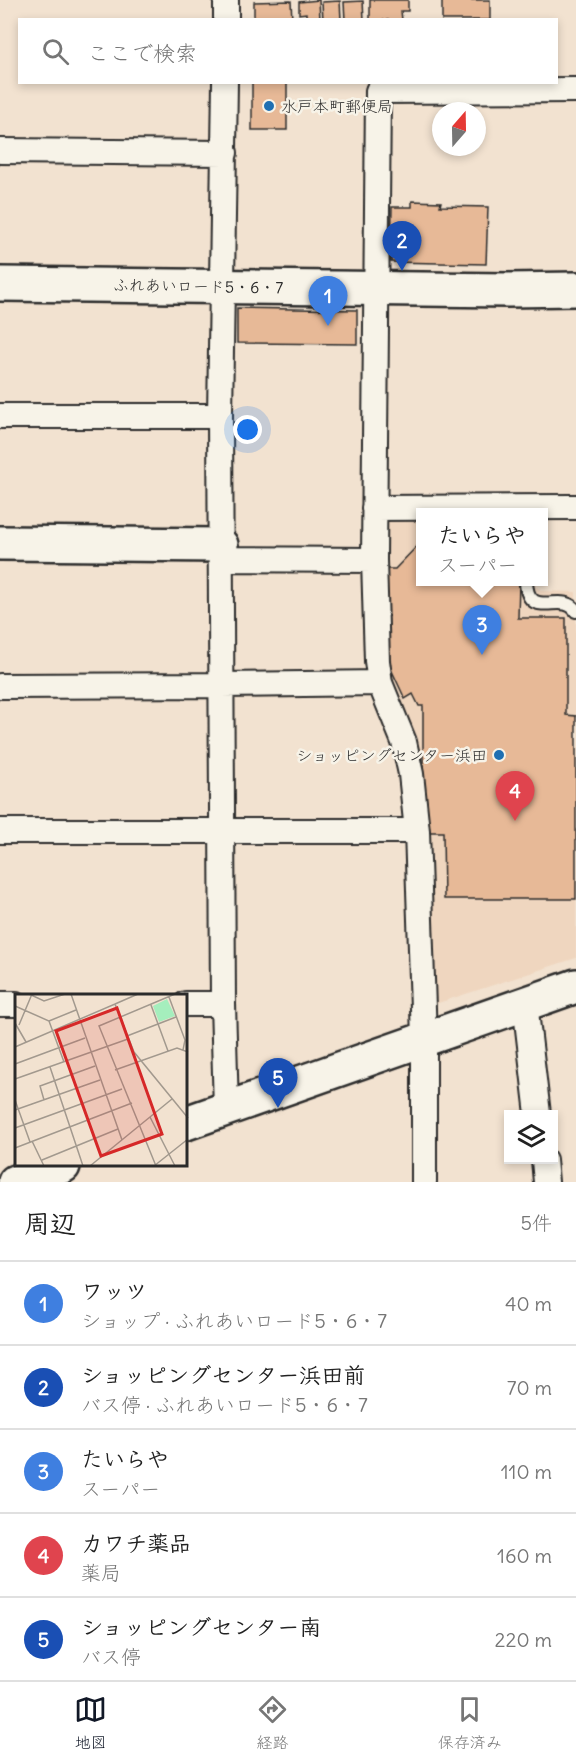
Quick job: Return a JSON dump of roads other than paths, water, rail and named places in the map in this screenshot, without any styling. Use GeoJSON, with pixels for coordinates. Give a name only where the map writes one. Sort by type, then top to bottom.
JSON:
{"type":"FeatureCollection","features":[{"type":"Feature","properties":{"kind":"street"},"geometry":{"type":"LineString","coordinates":[[226,0],[226,18]]}},
{"type":"Feature","properties":{"kind":"street"},"geometry":{"type":"LineString","coordinates":[[225,84],[220,416],[223,1004],[226,1108]]}},
{"type":"Feature","properties":{"kind":"street"},"geometry":{"type":"LineString","coordinates":[[423,1182],[423,1038],[417,831],[411,774],[404,742],[380,683],[377,661],[374,508],[378,91],[576,90]]}},
{"type":"Feature","properties":{"kind":"street"},"geometry":{"type":"LineString","coordinates":[[0,151],[225,153]]}},
{"type":"Feature","properties":{"kind":"street","name":"ふれあいロード5・6・7"},"geometry":{"type":"LineString","coordinates":[[0,284],[576,289]]}},
{"type":"Feature","properties":{"kind":"street"},"geometry":{"type":"LineString","coordinates":[[0,416],[220,416]]}},
{"type":"Feature","properties":{"kind":"street"},"geometry":{"type":"LineString","coordinates":[[548,509],[576,507]]}},
{"type":"Feature","properties":{"kind":"street"},"geometry":{"type":"LineString","coordinates":[[374,508],[416,509]]}},
{"type":"Feature","properties":{"kind":"street"},"geometry":{"type":"LineString","coordinates":[[0,543],[374,560]]}},
{"type":"Feature","properties":{"kind":"street"},"geometry":{"type":"LineString","coordinates":[[0,686],[380,683]]}},
{"type":"Feature","properties":{"kind":"street"},"geometry":{"type":"LineString","coordinates":[[0,831],[417,831]]}},
{"type":"Feature","properties":{"kind":"street"},"geometry":{"type":"LineString","coordinates":[[188,1122],[576,986]]}},
{"type":"Feature","properties":{"kind":"street"},"geometry":{"type":"LineString","coordinates":[[525,1003],[538,1110]]}},
{"type":"Feature","properties":{"kind":"street"},"geometry":{"type":"LineString","coordinates":[[188,1004],[223,1004]]}},
{"type":"Feature","properties":{"kind":"street"},"geometry":{"type":"LineString","coordinates":[[544,1164],[546,1182]]}},
{"type":"Feature","properties":{"kind":"street"},"geometry":{"type":"LineString","coordinates":[[15,1182],[60,1167]]}},
{"type":"Feature","properties":{"kind":"lane"},"geometry":{"type":"LineString","coordinates":[[526,586],[527,592],[537,603],[567,604],[574,607],[576,611]]}},
{"type":"Feature","properties":{"kind":"place","name":"水戸本町郵便局"},"geometry":{"type":"Point","coordinates":[269,106]}},
{"type":"Feature","properties":{"kind":"place","name":"ショッピングセンター浜田前"},"geometry":{"type":"Point","coordinates":[402,271]}},
{"type":"Feature","properties":{"kind":"place","name":"ワッツ"},"geometry":{"type":"Point","coordinates":[328,326]}},
{"type":"Feature","properties":{"kind":"place","name":"たいらや"},"geometry":{"type":"Point","coordinates":[482,655]}},
{"type":"Feature","properties":{"kind":"place","name":"ショッピングセンター浜田"},"geometry":{"type":"Point","coordinates":[499,755]}},
{"type":"Feature","properties":{"kind":"place","name":"カワチ薬品"},"geometry":{"type":"Point","coordinates":[515,821]}},
{"type":"Feature","properties":{"kind":"place","name":"ショッピングセンター南"},"geometry":{"type":"Point","coordinates":[278,1108]}}]}
